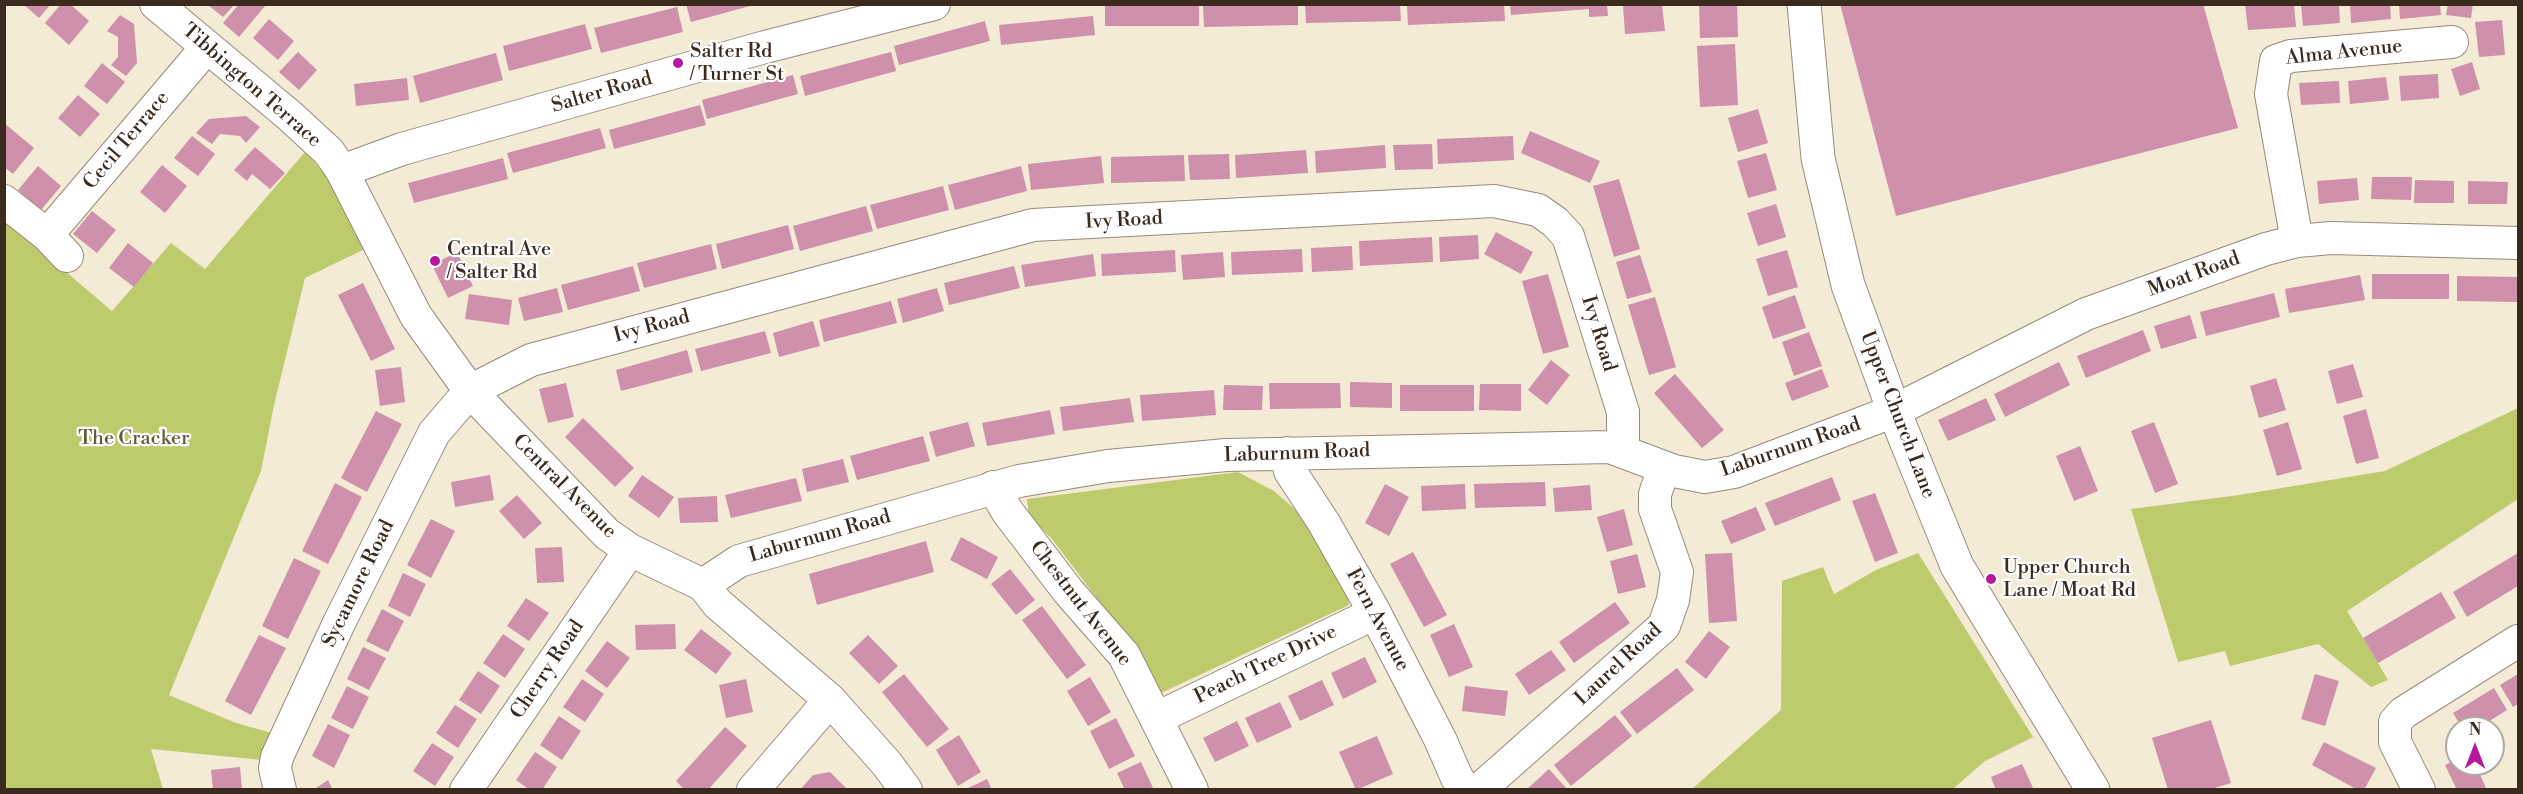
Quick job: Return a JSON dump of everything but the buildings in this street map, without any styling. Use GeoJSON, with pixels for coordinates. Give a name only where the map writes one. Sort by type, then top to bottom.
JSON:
{"type":"FeatureCollection","features":[{"type":"Feature","properties":{"kind":"main road","name":"Upper Church Lane"},"geometry":{"type":"LineString","coordinates":[[1804,4],[1818,158],[1848,285],[1893,411],[1957,566],[2093,789]]}},
{"type":"Feature","properties":{"kind":"street","name":"Tibbington Terrace"},"geometry":{"type":"LineString","coordinates":[[156,4],[290,116],[328,152],[342,171]]}},
{"type":"Feature","properties":{"kind":"street","name":"Salter Road"},"geometry":{"type":"LineString","coordinates":[[342,171],[402,149],[765,47],[934,4]]}},
{"type":"Feature","properties":{"kind":"street","name":"Alma Avenue"},"geometry":{"type":"LineString","coordinates":[[2298,241],[2271,94],[2276,61],[2291,56],[2452,42]]}},
{"type":"Feature","properties":{"kind":"street","name":"Cecil Terrace"},"geometry":{"type":"LineString","coordinates":[[4,201],[57,246],[207,47]]}},
{"type":"Feature","properties":{"kind":"street","name":"Central Avenue"},"geometry":{"type":"LineString","coordinates":[[342,171],[416,316],[470,391],[607,534],[630,550],[703,585],[718,604],[830,700],[906,789]]}},
{"type":"Feature","properties":{"kind":"street","name":"Ivy Road"},"geometry":{"type":"LineString","coordinates":[[470,391],[531,360],[1033,225],[1494,201],[1538,210],[1555,222],[1568,236],[1623,412],[1623,452]]}},
{"type":"Feature","properties":{"kind":"street","name":"Moat Road"},"geometry":{"type":"LineString","coordinates":[[1893,411],[2086,314],[2266,249],[2298,241],[2331,238],[2518,243]]}},
{"type":"Feature","properties":{"kind":"street","name":"Sycamore Road"},"geometry":{"type":"LineString","coordinates":[[280,789],[275,768],[277,757],[339,623],[434,433],[470,391]]}},
{"type":"Feature","properties":{"kind":"street","name":"Laburnum Road"},"geometry":{"type":"LineString","coordinates":[[703,585],[739,561],[1019,481],[1108,466],[1226,455],[1610,447],[1664,468],[1705,477],[1734,472],[1893,411]]}},
{"type":"Feature","properties":{"kind":"street","name":"Fern Avenue"},"geometry":{"type":"LineString","coordinates":[[1287,453],[1290,471],[1324,524],[1375,613],[1457,778],[1466,789]]}},
{"type":"Feature","properties":{"kind":"street","name":"Laurel Road"},"geometry":{"type":"LineString","coordinates":[[1479,789],[1664,626],[1673,600],[1677,572],[1655,509],[1654,494],[1664,468]]}},
{"type":"Feature","properties":{"kind":"street","name":"Chestnut Avenue"},"geometry":{"type":"LineString","coordinates":[[993,488],[1007,511],[1068,591],[1124,655],[1192,789]]}},
{"type":"Feature","properties":{"kind":"street","name":"Cherry Road"},"geometry":{"type":"LineString","coordinates":[[466,789],[630,550]]}},
{"type":"Feature","properties":{"kind":"street","name":"Peach Tree Drive"},"geometry":{"type":"LineString","coordinates":[[1157,718],[1375,613]]}},
{"type":"Feature","properties":{"kind":"street"},"geometry":{"type":"LineString","coordinates":[[2419,789],[2394,742],[2395,722],[2403,713],[2518,641]]}},
{"type":"Feature","properties":{"kind":"street"},"geometry":{"type":"LineString","coordinates":[[753,789],[830,700]]}},
{"type":"Feature","properties":{"kind":"green space","name":"The Cracker"},"geometry":{"type":"Polygon","coordinates":[[[305,152],[336,186],[367,248],[305,278],[274,405],[261,471],[169,695],[236,723],[272,733],[262,760],[151,749],[163,789],[5,789],[4,219],[112,311],[171,243],[205,269],[305,152]]]}},
{"type":"Feature","properties":{"kind":"green space"},"geometry":{"type":"Polygon","coordinates":[[[2518,408],[2518,499],[2347,611],[2388,680],[2371,687],[2318,644],[2230,666],[2225,651],[2178,662],[2131,509],[2239,495],[2385,471],[2518,408]]]}},
{"type":"Feature","properties":{"kind":"green space"},"geometry":{"type":"Polygon","coordinates":[[[1238,472],[1274,491],[1298,512],[1344,583],[1349,605],[1161,693],[1133,646],[1052,539],[1029,516],[1027,499],[1238,472]]]}},
{"type":"Feature","properties":{"kind":"green space"},"geometry":{"type":"Polygon","coordinates":[[[1918,553],[2033,737],[1985,761],[1953,789],[1692,789],[1781,710],[1782,581],[1823,567],[1834,594],[1876,570],[1918,553]]]}},
{"type":"Feature","properties":{"kind":"place","name":"Salter Rd / Turner St"},"geometry":{"type":"Point","coordinates":[678,63]}},
{"type":"Feature","properties":{"kind":"place","name":"Central Ave / Salter Rd"},"geometry":{"type":"Point","coordinates":[435,261]}},
{"type":"Feature","properties":{"kind":"place","name":"Upper Church Lane / Moat Rd"},"geometry":{"type":"Point","coordinates":[1991,579]}}]}
